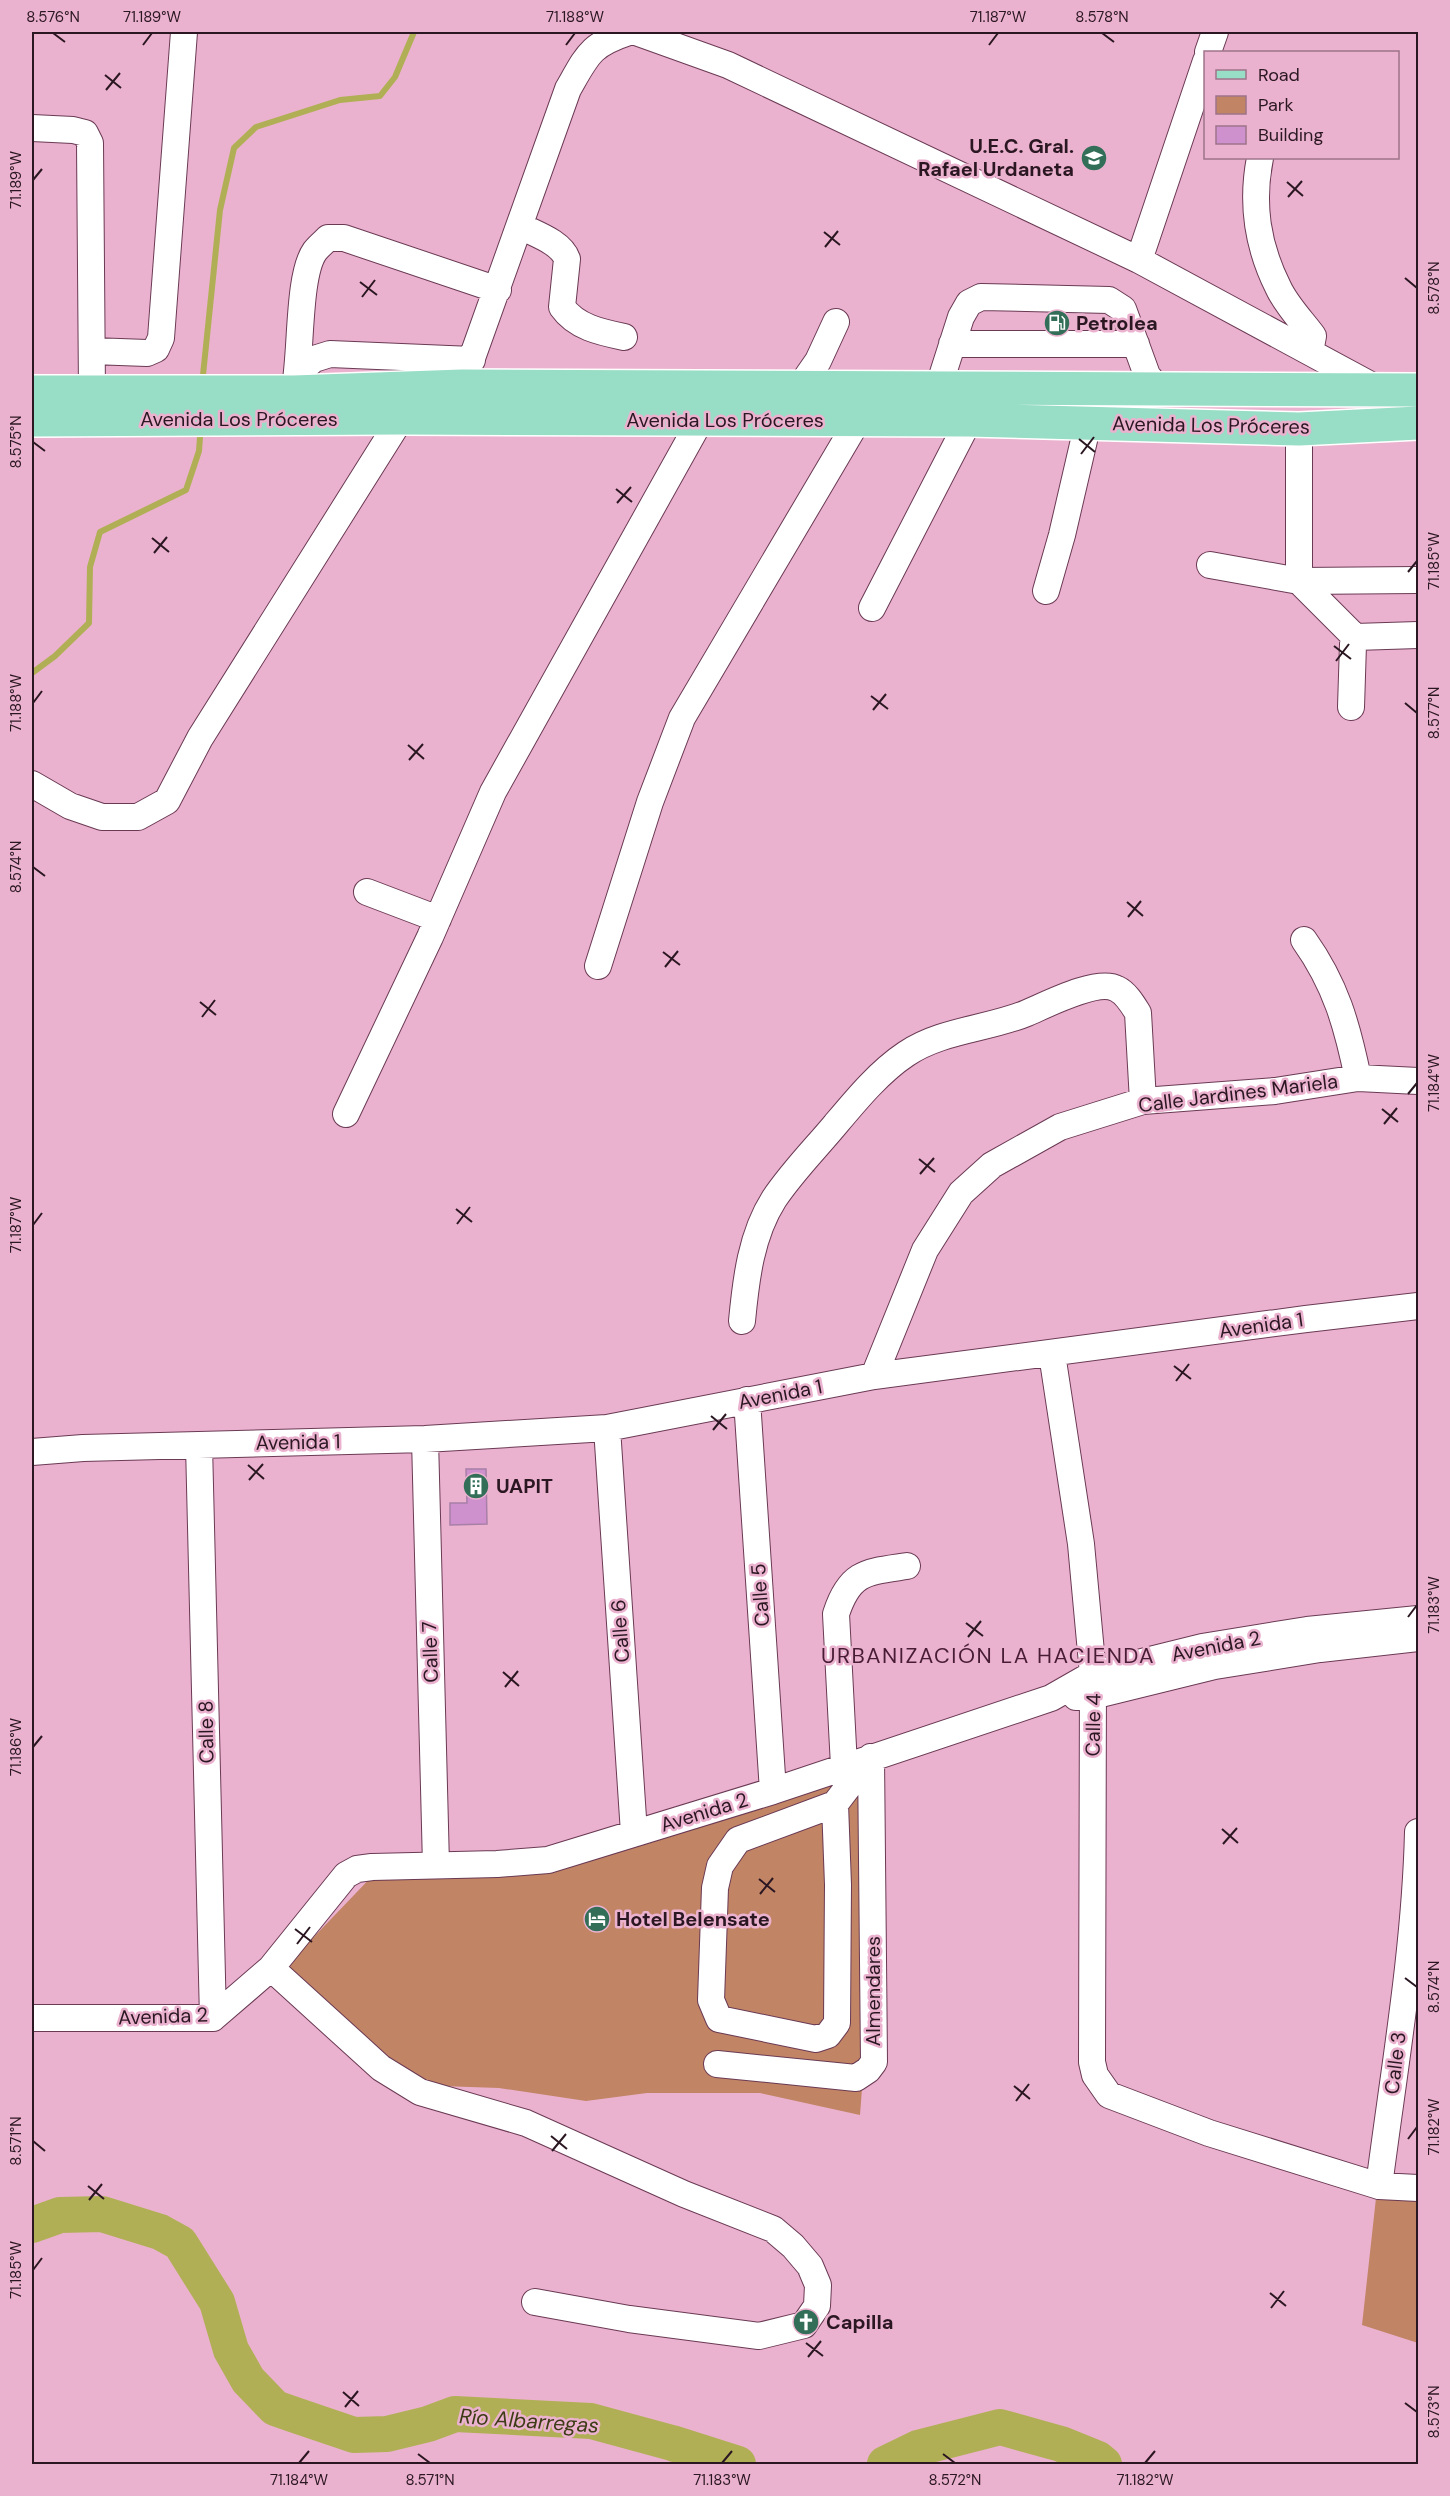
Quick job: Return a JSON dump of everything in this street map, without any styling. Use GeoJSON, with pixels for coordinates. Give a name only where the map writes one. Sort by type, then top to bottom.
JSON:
{"type":"FeatureCollection","features":[{"type":"Feature","properties":{"kind":"main road","name":"Avenida Los Próceres"},"geometry":{"type":"LineString","coordinates":[[32,392],[92,392],[467,373],[800,387],[1419,390]]}},
{"type":"Feature","properties":{"kind":"main road","name":"Avenida Los Próceres"},"geometry":{"type":"LineString","coordinates":[[32,420],[401,418],[700,421],[969,420],[1299,429],[1419,423]]}},
{"type":"Feature","properties":{"kind":"street"},"geometry":{"type":"LineString","coordinates":[[92,351],[147,353],[156,349],[161,338],[184,32]]}},
{"type":"Feature","properties":{"kind":"street"},"geometry":{"type":"LineString","coordinates":[[467,373],[573,80],[587,55],[606,39],[629,32]]}},
{"type":"Feature","properties":{"kind":"street"},"geometry":{"type":"LineString","coordinates":[[636,32],[728,65],[1139,260],[1380,390],[1405,378],[1419,377]]}},
{"type":"Feature","properties":{"kind":"street"},"geometry":{"type":"LineString","coordinates":[[1208,51],[1215,32]]}},
{"type":"Feature","properties":{"kind":"street"},"geometry":{"type":"LineString","coordinates":[[1139,260],[1204,67]]}},
{"type":"Feature","properties":{"kind":"street"},"geometry":{"type":"LineString","coordinates":[[32,128],[73,130],[85,133],[90,143],[92,392]]}},
{"type":"Feature","properties":{"kind":"street"},"geometry":{"type":"LineString","coordinates":[[1260,159],[1254,186],[1258,236],[1278,289],[1313,336],[1310,352]]}},
{"type":"Feature","properties":{"kind":"street"},"geometry":{"type":"LineString","coordinates":[[520,226],[558,247],[564,253],[567,260],[562,307],[569,316],[582,326],[624,337]]}},
{"type":"Feature","properties":{"kind":"street"},"geometry":{"type":"LineString","coordinates":[[297,382],[307,272],[314,252],[328,238],[344,238],[498,291]]}},
{"type":"Feature","properties":{"kind":"street"},"geometry":{"type":"LineString","coordinates":[[938,389],[961,317],[969,303],[981,297],[1109,300],[1123,309],[1147,375],[1159,390]]}},
{"type":"Feature","properties":{"kind":"street"},"geometry":{"type":"LineString","coordinates":[[800,387],[818,361],[836,322]]}},
{"type":"Feature","properties":{"kind":"street"},"geometry":{"type":"LineString","coordinates":[[952,344],[1136,344]]}},
{"type":"Feature","properties":{"kind":"street"},"geometry":{"type":"LineString","coordinates":[[32,784],[70,806],[102,817],[138,817],[167,801],[200,738],[401,418]]}},
{"type":"Feature","properties":{"kind":"street"},"geometry":{"type":"LineString","coordinates":[[598,966],[650,802],[682,717],[858,420]]}},
{"type":"Feature","properties":{"kind":"street"},"geometry":{"type":"LineString","coordinates":[[872,608],[969,420]]}},
{"type":"Feature","properties":{"kind":"street"},"geometry":{"type":"LineString","coordinates":[[346,1114],[438,919],[493,792],[700,421]]}},
{"type":"Feature","properties":{"kind":"street"},"geometry":{"type":"LineString","coordinates":[[1046,591],[1062,535],[1088,423]]}},
{"type":"Feature","properties":{"kind":"street"},"geometry":{"type":"LineString","coordinates":[[1299,429],[1299,581],[1355,637],[1419,635]]}},
{"type":"Feature","properties":{"kind":"street"},"geometry":{"type":"LineString","coordinates":[[1210,565],[1299,581],[1419,580]]}},
{"type":"Feature","properties":{"kind":"street"},"geometry":{"type":"LineString","coordinates":[[1351,707],[1355,637]]}},
{"type":"Feature","properties":{"kind":"street"},"geometry":{"type":"LineString","coordinates":[[367,892],[438,919]]}},
{"type":"Feature","properties":{"kind":"street"},"geometry":{"type":"LineString","coordinates":[[1304,940],[1322,966],[1332,989],[1347,1029],[1358,1078]]}},
{"type":"Feature","properties":{"kind":"street"},"geometry":{"type":"LineString","coordinates":[[742,1321],[746,1273],[761,1226],[774,1200],[791,1175],[862,1094],[906,1054],[932,1041],[1016,1018],[1077,993],[1101,986],[1117,988],[1138,1013],[1143,1101]]}},
{"type":"Feature","properties":{"kind":"street","name":"Calle Jardines Mariela"},"geometry":{"type":"LineString","coordinates":[[874,1376],[925,1250],[961,1193],[992,1165],[1060,1126],[1143,1101],[1275,1091],[1358,1078],[1419,1081]]}},
{"type":"Feature","properties":{"kind":"street","name":"Avenida 1"},"geometry":{"type":"LineString","coordinates":[[32,1452],[425,1439],[607,1428],[874,1376],[1419,1306]]}},
{"type":"Feature","properties":{"kind":"street","name":"Calle 4"},"geometry":{"type":"LineString","coordinates":[[1052,1354],[1081,1544],[1093,1685],[1092,2062],[1095,2075],[1109,2095],[1209,2133],[1379,2186]]}},
{"type":"Feature","properties":{"kind":"street","name":"Calle 5"},"geometry":{"type":"LineString","coordinates":[[747,1400],[773,1791]]}},
{"type":"Feature","properties":{"kind":"street","name":"Calle 6"},"geometry":{"type":"LineString","coordinates":[[607,1428],[634,1833]]}},
{"type":"Feature","properties":{"kind":"street","name":"Calle 7"},"geometry":{"type":"LineString","coordinates":[[425,1439],[436,1865]]}},
{"type":"Feature","properties":{"kind":"street","name":"Calle 8"},"geometry":{"type":"LineString","coordinates":[[199,1445],[213,2018]]}},
{"type":"Feature","properties":{"kind":"street"},"geometry":{"type":"LineString","coordinates":[[844,1766],[836,1614],[843,1593],[866,1573],[907,1566]]}},
{"type":"Feature","properties":{"kind":"street","name":"Avenida 2"},"geometry":{"type":"LineString","coordinates":[[32,2018],[213,2018],[271,1968],[346,1875],[357,1869],[548,1860],[773,1791],[1202,1647],[1306,1630],[1419,1619]]}},
{"type":"Feature","properties":{"kind":"street"},"geometry":{"type":"LineString","coordinates":[[1093,1685],[1320,1649],[1419,1638]]}},
{"type":"Feature","properties":{"kind":"street"},"geometry":{"type":"LineString","coordinates":[[835,1804],[838,1896],[837,2023],[828,2035],[816,2039],[719,2019],[711,2000],[715,1888],[720,1866],[738,1840],[835,1804],[871,1757]]}},
{"type":"Feature","properties":{"kind":"street","name":"Almendares"},"geometry":{"type":"LineString","coordinates":[[717,2064],[856,2078],[868,2070],[874,2062],[871,1757]]}},
{"type":"Feature","properties":{"kind":"street","name":"Calle 3"},"geometry":{"type":"LineString","coordinates":[[1379,2186],[1410,1943],[1419,1832]]}},
{"type":"Feature","properties":{"kind":"street"},"geometry":{"type":"LineString","coordinates":[[271,1968],[381,2068],[420,2092],[526,2123],[684,2194],[773,2229],[794,2246],[810,2266],[818,2285],[817,2306],[804,2325],[759,2336],[629,2319],[535,2302]]}},
{"type":"Feature","properties":{"kind":"street"},"geometry":{"type":"LineString","coordinates":[[1379,2186],[1419,2188]]}},
{"type":"Feature","properties":{"kind":"green space","name":"Hotel Belensate"},"geometry":{"type":"Polygon","coordinates":[[[862,1781],[866,2036],[860,2115],[760,2093],[647,2093],[586,2101],[499,2088],[412,2085],[286,1966],[378,1870],[476,1872],[753,1787],[862,1781]]]}},
{"type":"Feature","properties":{"kind":"green space"},"geometry":{"type":"Polygon","coordinates":[[[1376,2198],[1418,2200],[1418,2343],[1362,2325],[1376,2198]]]}},
{"type":"Feature","properties":{"kind":"building","name":"UAPIT"},"geometry":{"type":"Polygon","coordinates":[[[466,1469],[486,1469],[487,1524],[450,1525],[450,1503],[467,1503],[466,1469]]]}},
{"type":"Feature","properties":{"kind":"waterway"},"geometry":{"type":"LineString","coordinates":[[203,375],[220,210],[234,148],[256,127],[340,100],[380,96],[395,77],[414,32]]}},
{"type":"Feature","properties":{"kind":"waterway"},"geometry":{"type":"LineString","coordinates":[[32,673],[55,656],[89,623],[90,567],[100,532],[186,490],[199,451],[200,437]]}},
{"type":"Feature","properties":{"kind":"waterway","name":"Río Albarregas"},"geometry":{"type":"LineString","coordinates":[[32,2225],[60,2215],[102,2214],[160,2232],[180,2243],[217,2302],[231,2350],[248,2380],[275,2408],[354,2435],[387,2434],[428,2424],[455,2414],[591,2421],[738,2464]]}},
{"type":"Feature","properties":{"kind":"waterway","name":"Río Albarregas"},"geometry":{"type":"LineString","coordinates":[[885,2464],[918,2448],[1000,2427],[1061,2444],[1098,2459],[1104,2464]]}},
{"type":"Feature","properties":{"kind":"place","name":"U.E.C. Gral. Rafael Urdaneta"},"geometry":{"type":"Point","coordinates":[1094,158]}},
{"type":"Feature","properties":{"kind":"place","name":"Petrolea"},"geometry":{"type":"Point","coordinates":[1057,323]}},
{"type":"Feature","properties":{"kind":"place","name":"UAPIT"},"geometry":{"type":"Point","coordinates":[476,1486]}},
{"type":"Feature","properties":{"kind":"place","name":"Hotel Belensate"},"geometry":{"type":"Point","coordinates":[597,1919]}},
{"type":"Feature","properties":{"kind":"place","name":"Capilla"},"geometry":{"type":"Point","coordinates":[806,2322]}},
{"type":"Feature","properties":{"kind":"district","name":"URBANIZACIÓN LA HACIENDA"},"geometry":{"type":"Point","coordinates":[988,1655]}}]}
